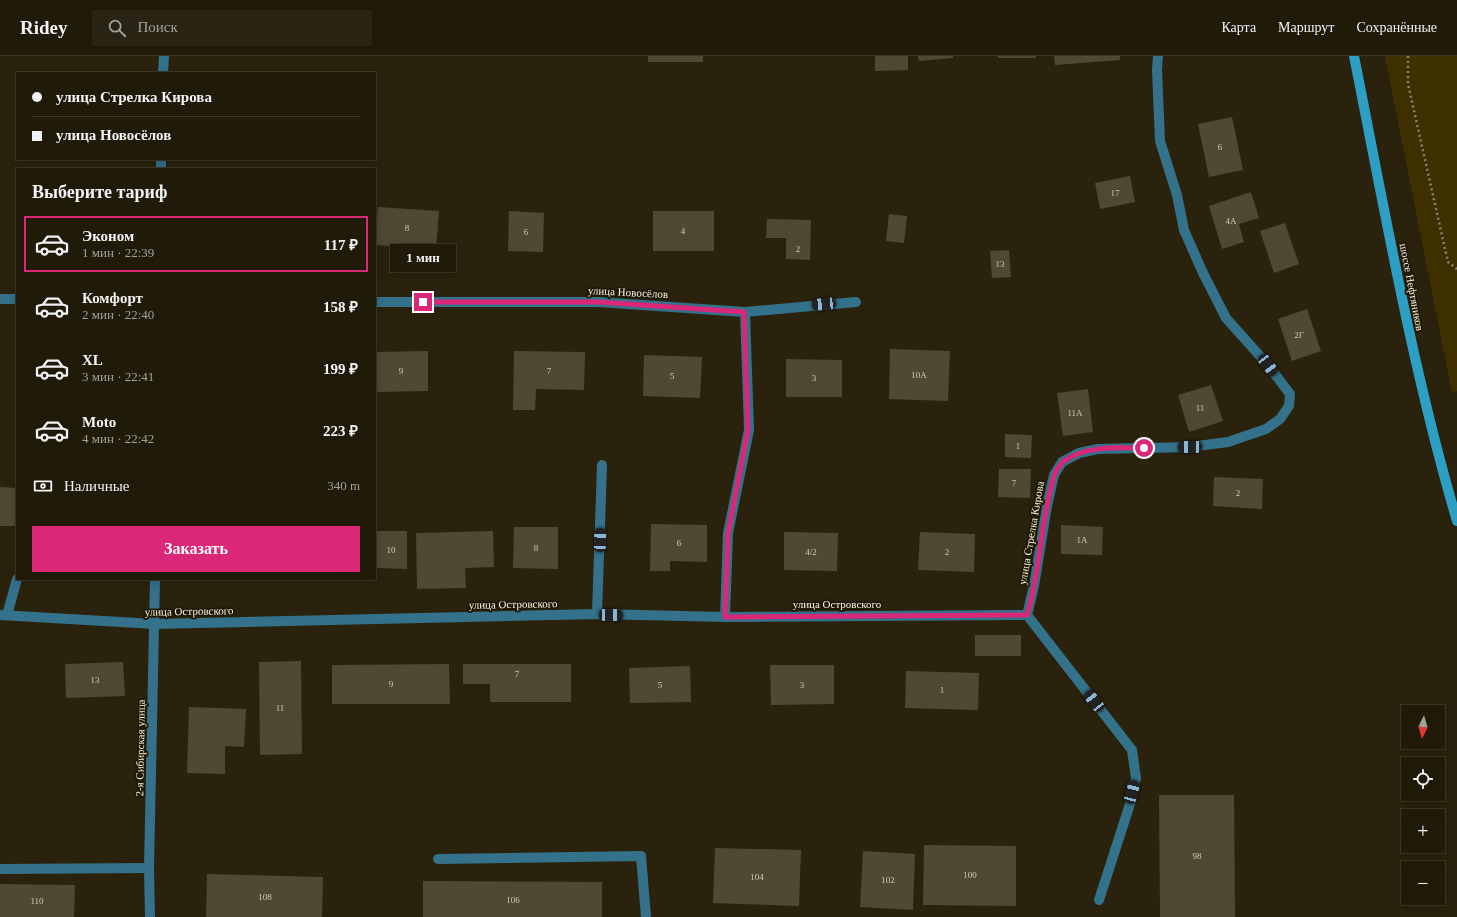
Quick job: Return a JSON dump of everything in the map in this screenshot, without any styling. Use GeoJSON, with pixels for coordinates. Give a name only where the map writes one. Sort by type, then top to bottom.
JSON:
{"type":"FeatureCollection","features":[{"type":"Feature","properties":{"kind":"main road","name":"шоссе Нефтяников"},"geometry":{"type":"LineString","coordinates":[[1354,56],[1411,343],[1445,480],[1457,520]]}},
{"type":"Feature","properties":{"kind":"street"},"geometry":{"type":"LineString","coordinates":[[163,72],[164,56]]}},
{"type":"Feature","properties":{"kind":"street","name":"улица Стрелка Кирова"},"geometry":{"type":"LineString","coordinates":[[1027,615],[1034,586],[1047,506],[1054,475],[1062,462],[1078,453],[1098,449],[1190,447],[1228,442],[1266,429],[1280,419],[1289,406],[1290,394],[1268,365],[1226,318],[1203,273],[1184,230],[1177,195],[1160,141],[1157,70],[1158,56]]}},
{"type":"Feature","properties":{"kind":"street"},"geometry":{"type":"LineString","coordinates":[[0,299],[16,299]]}},
{"type":"Feature","properties":{"kind":"street","name":"улица Новосёлов"},"geometry":{"type":"LineString","coordinates":[[376,302],[598,302],[744,312],[856,302]]}},
{"type":"Feature","properties":{"kind":"street"},"geometry":{"type":"LineString","coordinates":[[725,617],[728,533],[748,430],[744,312]]}},
{"type":"Feature","properties":{"kind":"street"},"geometry":{"type":"LineString","coordinates":[[597,614],[602,465]]}},
{"type":"Feature","properties":{"kind":"street"},"geometry":{"type":"LineString","coordinates":[[3,615],[17,580]]}},
{"type":"Feature","properties":{"kind":"street","name":"2-я Сибирская улица"},"geometry":{"type":"LineString","coordinates":[[150,917],[149,868],[155,580]]}},
{"type":"Feature","properties":{"kind":"street","name":"улица Островского"},"geometry":{"type":"LineString","coordinates":[[3,615],[155,624],[597,614],[725,617],[1027,615]]}},
{"type":"Feature","properties":{"kind":"street"},"geometry":{"type":"LineString","coordinates":[[1027,615],[1132,750],[1136,778],[1129,807],[1099,900]]}},
{"type":"Feature","properties":{"kind":"street"},"geometry":{"type":"LineString","coordinates":[[438,859],[641,856],[646,917]]}},
{"type":"Feature","properties":{"kind":"street"},"geometry":{"type":"LineString","coordinates":[[0,869],[149,868]]}},
{"type":"Feature","properties":{"kind":"path"},"geometry":{"type":"LineString","coordinates":[[1408,56],[1408,84],[1448,262],[1457,269]]}},
{"type":"Feature","properties":{"kind":"shaded area"},"geometry":{"type":"Polygon","coordinates":[[[1385,56],[1457,56],[1457,391],[1452,392],[1385,56]]]}},
{"type":"Feature","properties":{"kind":"building"},"geometry":{"type":"Polygon","coordinates":[[[648,56],[703,56],[703,62],[648,62],[648,56]]]}},
{"type":"Feature","properties":{"kind":"building"},"geometry":{"type":"Polygon","coordinates":[[[875,56],[908,56],[908,70],[875,71],[875,56]]]}},
{"type":"Feature","properties":{"kind":"building"},"geometry":{"type":"Polygon","coordinates":[[[918,56],[953,56],[953,58],[919,61],[918,56]]]}},
{"type":"Feature","properties":{"kind":"building"},"geometry":{"type":"Polygon","coordinates":[[[998,56],[1036,56],[1036,58],[998,58],[998,56]]]}},
{"type":"Feature","properties":{"kind":"building"},"geometry":{"type":"Polygon","coordinates":[[[1054,56],[1120,56],[1120,60],[1055,65],[1054,56]]]}},
{"type":"Feature","properties":{"kind":"building"},"geometry":{"type":"Polygon","coordinates":[[[1232,117],[1243,170],[1209,177],[1198,124],[1232,117]]]}},
{"type":"Feature","properties":{"kind":"building"},"geometry":{"type":"Polygon","coordinates":[[[1130,176],[1135,202],[1100,209],[1095,183],[1130,176]]]}},
{"type":"Feature","properties":{"kind":"building"},"geometry":{"type":"Polygon","coordinates":[[[1251,192],[1259,218],[1239,224],[1244,242],[1222,249],[1209,206],[1251,192]]]}},
{"type":"Feature","properties":{"kind":"building"},"geometry":{"type":"Polygon","coordinates":[[[378,207],[439,211],[436,249],[376,245],[378,207]]]}},
{"type":"Feature","properties":{"kind":"building"},"geometry":{"type":"Polygon","coordinates":[[[509,211],[544,213],[543,252],[508,251],[509,211]]]}},
{"type":"Feature","properties":{"kind":"building"},"geometry":{"type":"Polygon","coordinates":[[[653,211],[714,211],[714,251],[653,251],[653,211]]]}},
{"type":"Feature","properties":{"kind":"building"},"geometry":{"type":"Polygon","coordinates":[[[889,214],[907,216],[904,243],[886,241],[889,214]]]}},
{"type":"Feature","properties":{"kind":"building"},"geometry":{"type":"Polygon","coordinates":[[[767,219],[811,220],[810,260],[786,259],[786,238],[766,238],[767,219]]]}},
{"type":"Feature","properties":{"kind":"building"},"geometry":{"type":"Polygon","coordinates":[[[1285,223],[1299,264],[1274,273],[1260,231],[1285,223]]]}},
{"type":"Feature","properties":{"kind":"building"},"geometry":{"type":"Polygon","coordinates":[[[1009,250],[1011,277],[992,278],[990,251],[1009,250]]]}},
{"type":"Feature","properties":{"kind":"building"},"geometry":{"type":"Polygon","coordinates":[[[1307,309],[1321,351],[1292,361],[1278,319],[1307,309]]]}},
{"type":"Feature","properties":{"kind":"building"},"geometry":{"type":"Polygon","coordinates":[[[890,349],[950,351],[948,401],[889,399],[890,349]]]}},
{"type":"Feature","properties":{"kind":"building"},"geometry":{"type":"Polygon","coordinates":[[[428,351],[428,391],[376,392],[376,352],[428,351]]]}},
{"type":"Feature","properties":{"kind":"building"},"geometry":{"type":"Polygon","coordinates":[[[514,351],[585,352],[584,390],[536,389],[535,410],[513,410],[514,351]]]}},
{"type":"Feature","properties":{"kind":"building"},"geometry":{"type":"Polygon","coordinates":[[[644,355],[702,357],[700,398],[643,396],[644,355]]]}},
{"type":"Feature","properties":{"kind":"building"},"geometry":{"type":"Polygon","coordinates":[[[786,359],[842,360],[842,397],[786,397],[786,359]]]}},
{"type":"Feature","properties":{"kind":"building"},"geometry":{"type":"Polygon","coordinates":[[[1211,385],[1223,421],[1189,432],[1178,395],[1211,385]]]}},
{"type":"Feature","properties":{"kind":"building"},"geometry":{"type":"Polygon","coordinates":[[[1088,389],[1093,432],[1063,436],[1057,393],[1088,389]]]}},
{"type":"Feature","properties":{"kind":"building"},"geometry":{"type":"Polygon","coordinates":[[[1005,434],[1032,435],[1031,458],[1005,457],[1005,434]]]}},
{"type":"Feature","properties":{"kind":"building"},"geometry":{"type":"Polygon","coordinates":[[[999,469],[1031,469],[1030,498],[998,497],[999,469]]]}},
{"type":"Feature","properties":{"kind":"building"},"geometry":{"type":"Polygon","coordinates":[[[1214,477],[1263,479],[1262,509],[1213,506],[1214,477]]]}},
{"type":"Feature","properties":{"kind":"building"},"geometry":{"type":"Polygon","coordinates":[[[0,487],[16,488],[16,526],[0,526],[0,487]]]}},
{"type":"Feature","properties":{"kind":"building"},"geometry":{"type":"Polygon","coordinates":[[[651,524],[707,525],[707,562],[670,561],[670,571],[650,571],[651,524]]]}},
{"type":"Feature","properties":{"kind":"building"},"geometry":{"type":"Polygon","coordinates":[[[1061,525],[1103,527],[1102,555],[1061,554],[1061,525]]]}},
{"type":"Feature","properties":{"kind":"building"},"geometry":{"type":"Polygon","coordinates":[[[514,527],[558,527],[558,569],[513,568],[514,527]]]}},
{"type":"Feature","properties":{"kind":"building"},"geometry":{"type":"Polygon","coordinates":[[[376,531],[407,531],[407,569],[376,568],[376,531]]]}},
{"type":"Feature","properties":{"kind":"building"},"geometry":{"type":"Polygon","coordinates":[[[493,531],[494,567],[465,568],[466,588],[417,589],[416,533],[493,531]]]}},
{"type":"Feature","properties":{"kind":"building"},"geometry":{"type":"Polygon","coordinates":[[[784,532],[838,533],[837,571],[784,570],[784,532]]]}},
{"type":"Feature","properties":{"kind":"building"},"geometry":{"type":"Polygon","coordinates":[[[920,532],[975,534],[974,572],[918,570],[920,532]]]}},
{"type":"Feature","properties":{"kind":"building"},"geometry":{"type":"Polygon","coordinates":[[[975,635],[1021,635],[1021,656],[975,656],[975,635]]]}},
{"type":"Feature","properties":{"kind":"building"},"geometry":{"type":"Polygon","coordinates":[[[301,661],[302,754],[260,755],[259,662],[301,661]]]}},
{"type":"Feature","properties":{"kind":"building"},"geometry":{"type":"Polygon","coordinates":[[[123,662],[125,696],[66,698],[65,664],[123,662]]]}},
{"type":"Feature","properties":{"kind":"building"},"geometry":{"type":"Polygon","coordinates":[[[449,664],[450,704],[332,704],[332,665],[449,664]]]}},
{"type":"Feature","properties":{"kind":"building"},"geometry":{"type":"Polygon","coordinates":[[[463,664],[571,664],[571,702],[490,702],[490,684],[463,684],[463,664]]]}},
{"type":"Feature","properties":{"kind":"building"},"geometry":{"type":"Polygon","coordinates":[[[770,665],[834,665],[834,704],[771,705],[770,665]]]}},
{"type":"Feature","properties":{"kind":"building"},"geometry":{"type":"Polygon","coordinates":[[[690,666],[691,702],[630,703],[629,668],[690,666]]]}},
{"type":"Feature","properties":{"kind":"building"},"geometry":{"type":"Polygon","coordinates":[[[906,671],[979,673],[978,710],[905,708],[906,671]]]}},
{"type":"Feature","properties":{"kind":"building"},"geometry":{"type":"Polygon","coordinates":[[[189,707],[246,709],[244,747],[225,746],[225,774],[187,773],[189,707]]]}},
{"type":"Feature","properties":{"kind":"building"},"geometry":{"type":"Polygon","coordinates":[[[1159,795],[1234,795],[1235,917],[1160,917],[1159,795]]]}},
{"type":"Feature","properties":{"kind":"building"},"geometry":{"type":"Polygon","coordinates":[[[924,845],[1016,846],[1016,906],[923,905],[924,845]]]}},
{"type":"Feature","properties":{"kind":"building"},"geometry":{"type":"Polygon","coordinates":[[[715,848],[801,850],[799,906],[713,903],[715,848]]]}},
{"type":"Feature","properties":{"kind":"building"},"geometry":{"type":"Polygon","coordinates":[[[863,851],[915,854],[913,910],[860,907],[863,851]]]}},
{"type":"Feature","properties":{"kind":"building"},"geometry":{"type":"Polygon","coordinates":[[[207,874],[323,877],[322,917],[206,917],[207,874]]]}},
{"type":"Feature","properties":{"kind":"building"},"geometry":{"type":"Polygon","coordinates":[[[423,881],[602,882],[602,917],[423,917],[423,881]]]}},
{"type":"Feature","properties":{"kind":"building"},"geometry":{"type":"Polygon","coordinates":[[[0,884],[75,885],[74,917],[0,917],[0,884]]]}},
{"type":"Feature","properties":{"kind":"route"},"geometry":{"type":"LineString","coordinates":[[423,302],[598,302],[744,312],[748,430],[728,533],[725,617],[1027,615],[1034,586],[1047,506],[1054,475],[1062,462],[1078,453],[1098,449],[1144,448]]}}]}
